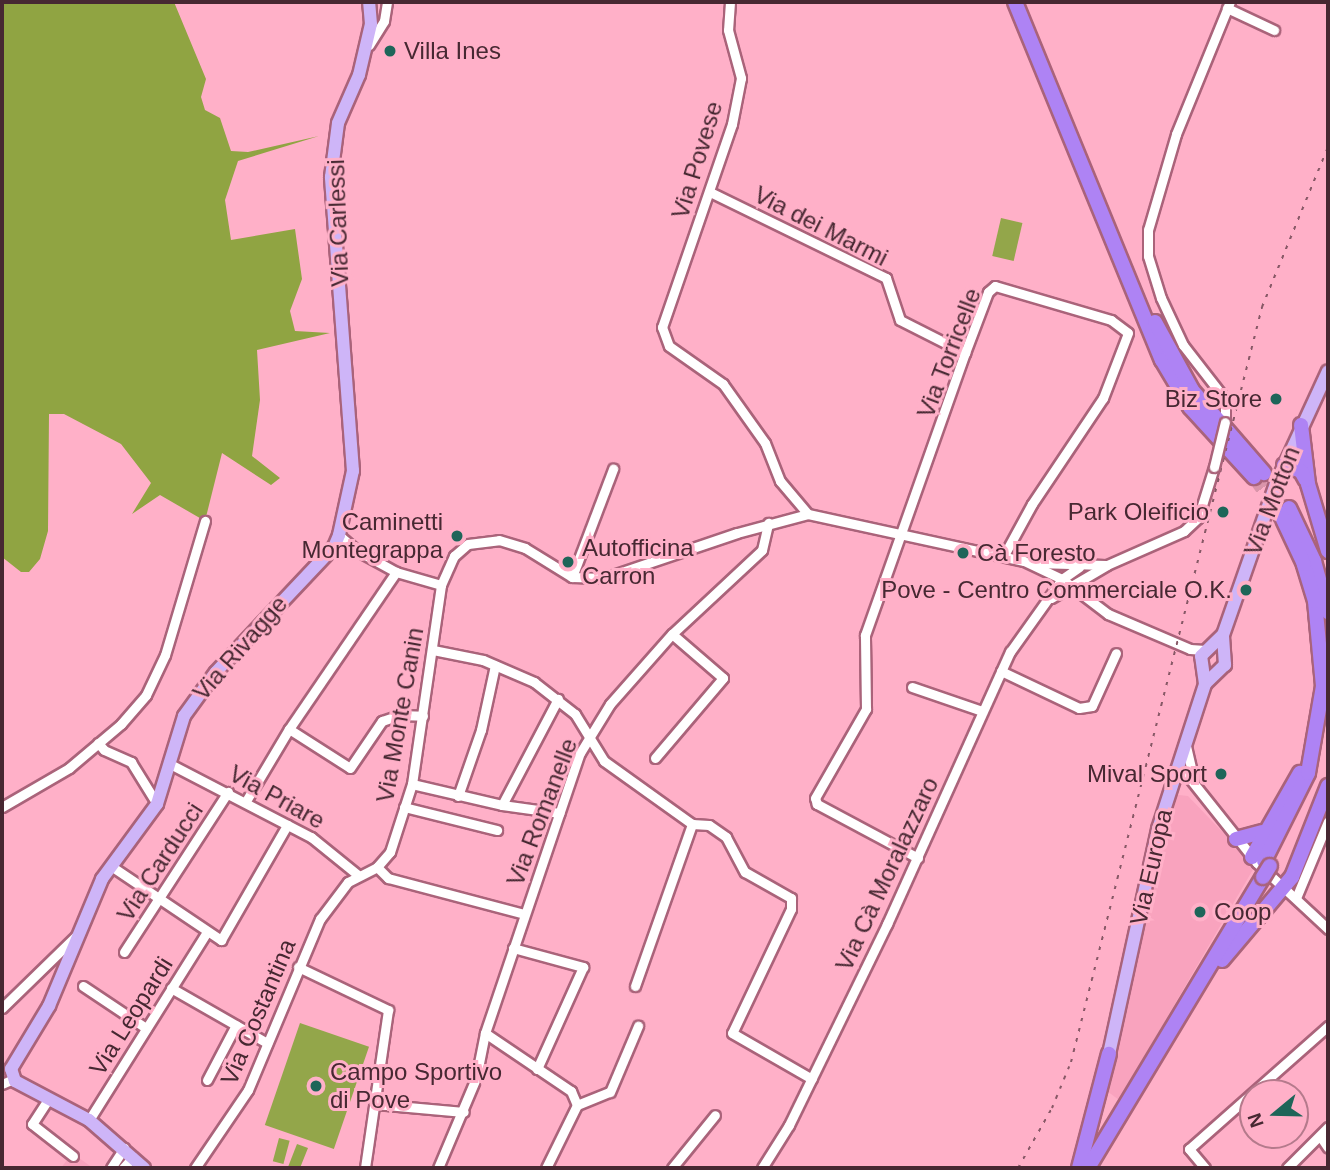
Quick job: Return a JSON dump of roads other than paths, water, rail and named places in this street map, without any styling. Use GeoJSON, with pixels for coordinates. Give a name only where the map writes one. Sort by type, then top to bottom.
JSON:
{"type":"FeatureCollection","features":[{"type":"Feature","properties":{"kind":"highway"},"geometry":{"type":"LineString","coordinates":[[1015,2],[1038,46]]}},
{"type":"Feature","properties":{"kind":"highway"},"geometry":{"type":"LineString","coordinates":[[1024,2],[1038,46],[1168,373],[1198,416],[1259,475]]}},
{"type":"Feature","properties":{"kind":"highway"},"geometry":{"type":"LineString","coordinates":[[1301,425],[1308,484],[1328,551]]}},
{"type":"Feature","properties":{"kind":"highway"},"geometry":{"type":"LineString","coordinates":[[1284,465],[1301,471],[1308,484]]}},
{"type":"Feature","properties":{"kind":"highway"},"geometry":{"type":"LineString","coordinates":[[1101,1146],[1118,1109],[1261,866],[1307,799],[1323,735],[1324,686],[1319,619],[1304,564],[1284,510],[1314,561],[1328,612]]}},
{"type":"Feature","properties":{"kind":"highway"},"geometry":{"type":"LineString","coordinates":[[1088,1168],[1196,990],[1261,866],[1262,832],[1323,735]]}},
{"type":"Feature","properties":{"kind":"highway"},"geometry":{"type":"LineString","coordinates":[[1196,990],[1285,888],[1328,786]]}},
{"type":"Feature","properties":{"kind":"highway"},"geometry":{"type":"LineString","coordinates":[[1236,839],[1262,832]]}},
{"type":"Feature","properties":{"kind":"highway"},"geometry":{"type":"LineString","coordinates":[[1079,1168],[1110,1054]]}},
{"type":"Feature","properties":{"kind":"main road","name":"Via Carlessi"},"geometry":{"type":"LineString","coordinates":[[352,451],[331,177],[338,123],[364,53],[371,24],[369,2]]}},
{"type":"Feature","properties":{"kind":"main road","name":"Via Motton"},"geometry":{"type":"LineString","coordinates":[[1209,656],[1223,635],[1284,465],[1328,371]]}},
{"type":"Feature","properties":{"kind":"main road","name":"Via Rivagge"},"geometry":{"type":"LineString","coordinates":[[7,1082],[11,1069],[49,1006],[78,934],[111,866],[144,826],[156,803],[184,716],[216,672],[336,541],[351,488],[352,451]]}},
{"type":"Feature","properties":{"kind":"main road"},"geometry":{"type":"LineString","coordinates":[[1209,656],[1225,665],[1218,672],[1209,656]]}},
{"type":"Feature","properties":{"kind":"main road","name":"Via Europa"},"geometry":{"type":"LineString","coordinates":[[1110,1054],[1175,772],[1205,684],[1209,656]]}},
{"type":"Feature","properties":{"kind":"main road","name":"Via Europa"},"geometry":{"type":"LineString","coordinates":[[1205,684],[1218,672]]}},
{"type":"Feature","properties":{"kind":"main road"},"geometry":{"type":"LineString","coordinates":[[7,1082],[49,1098],[89,1120],[144,1168]]}},
{"type":"Feature","properties":{"kind":"street"},"geometry":{"type":"LineString","coordinates":[[364,53],[384,21],[387,2]]}},
{"type":"Feature","properties":{"kind":"street","name":"Via Povese"},"geometry":{"type":"LineString","coordinates":[[730,2],[728,30],[741,78],[710,192],[663,327],[669,346],[723,384],[765,443],[780,481],[808,514]]}},
{"type":"Feature","properties":{"kind":"street"},"geometry":{"type":"LineString","coordinates":[[613,469],[572,577],[604,578],[634,571],[768,523],[808,514],[1024,561],[1079,567],[1107,565],[1184,531],[1198,518],[1214,467],[1224,422],[1225,399],[1183,345],[1161,298],[1150,265],[1148,230],[1176,134],[1229,5],[1274,30]]}},
{"type":"Feature","properties":{"kind":"street","name":"Via dei Marmi"},"geometry":{"type":"LineString","coordinates":[[710,192],[886,278],[900,320],[965,353]]}},
{"type":"Feature","properties":{"kind":"street","name":"Via Torricelle"},"geometry":{"type":"LineString","coordinates":[[918,858],[817,804],[814,798],[866,709],[865,635],[965,353],[988,292],[995,286],[1111,320],[1128,332],[1103,398],[1032,504],[1003,556]]}},
{"type":"Feature","properties":{"kind":"street"},"geometry":{"type":"LineString","coordinates":[[2,807],[55,778],[98,743],[146,695],[160,668],[205,521]]}},
{"type":"Feature","properties":{"kind":"street","name":"Via Romanelle"},"geometry":{"type":"LineString","coordinates":[[438,1168],[464,1112],[485,1034],[524,914],[559,813],[589,738],[610,705],[672,634],[762,550],[768,523]]}},
{"type":"Feature","properties":{"kind":"street","name":"Via Monte Canin"},"geometry":{"type":"LineString","coordinates":[[377,867],[390,852],[412,784],[441,585],[454,556],[468,544],[488,539],[524,548],[572,577]]}},
{"type":"Feature","properties":{"kind":"street"},"geometry":{"type":"LineString","coordinates":[[336,541],[396,572],[441,585]]}},
{"type":"Feature","properties":{"kind":"street"},"geometry":{"type":"LineString","coordinates":[[1024,561],[1062,579],[1108,614],[1209,656]]}},
{"type":"Feature","properties":{"kind":"street","name":"Via Cà Moralazzaro"},"geometry":{"type":"LineString","coordinates":[[1049,598],[1107,565]]}},
{"type":"Feature","properties":{"kind":"street"},"geometry":{"type":"LineString","coordinates":[[1062,579],[1079,567]]}},
{"type":"Feature","properties":{"kind":"street"},"geometry":{"type":"LineString","coordinates":[[246,801],[289,729],[396,572]]}},
{"type":"Feature","properties":{"kind":"street","name":"Via Cà Moralazzaro"},"geometry":{"type":"LineString","coordinates":[[762,1168],[812,1079],[918,858],[1001,671],[1027,622],[1062,579]]}},
{"type":"Feature","properties":{"kind":"street"},"geometry":{"type":"LineString","coordinates":[[655,758],[723,678],[672,634]]}},
{"type":"Feature","properties":{"kind":"street"},"geometry":{"type":"LineString","coordinates":[[433,650],[495,664],[527,678],[558,699],[575,714],[604,761],[692,824],[709,825],[726,837],[745,872],[790,898],[791,909],[732,1033],[812,1079]]}},
{"type":"Feature","properties":{"kind":"street"},"geometry":{"type":"LineString","coordinates":[[1001,671],[1079,708],[1092,706],[1116,653]]}},
{"type":"Feature","properties":{"kind":"street"},"geometry":{"type":"LineString","coordinates":[[458,796],[481,730],[495,664]]}},
{"type":"Feature","properties":{"kind":"street"},"geometry":{"type":"LineString","coordinates":[[912,687],[982,711]]}},
{"type":"Feature","properties":{"kind":"street"},"geometry":{"type":"LineString","coordinates":[[502,806],[558,699]]}},
{"type":"Feature","properties":{"kind":"street"},"geometry":{"type":"LineString","coordinates":[[289,729],[350,768],[382,721],[398,715],[423,716]]}},
{"type":"Feature","properties":{"kind":"street"},"geometry":{"type":"LineString","coordinates":[[1185,740],[1199,795]]}},
{"type":"Feature","properties":{"kind":"street"},"geometry":{"type":"LineString","coordinates":[[98,743],[131,762],[156,803]]}},
{"type":"Feature","properties":{"kind":"street","name":"Via Priare"},"geometry":{"type":"LineString","coordinates":[[170,764],[246,801],[334,851],[358,875]]}},
{"type":"Feature","properties":{"kind":"street"},"geometry":{"type":"LineString","coordinates":[[1175,772],[1199,795],[1261,866],[1328,929]]}},
{"type":"Feature","properties":{"kind":"street"},"geometry":{"type":"LineString","coordinates":[[412,784],[502,806],[559,813]]}},
{"type":"Feature","properties":{"kind":"street","name":"Via Carducci"},"geometry":{"type":"LineString","coordinates":[[124,952],[228,792]]}},
{"type":"Feature","properties":{"kind":"street"},"geometry":{"type":"LineString","coordinates":[[404,807],[497,830]]}},
{"type":"Feature","properties":{"kind":"street"},"geometry":{"type":"LineString","coordinates":[[1296,898],[1328,821]]}},
{"type":"Feature","properties":{"kind":"street"},"geometry":{"type":"LineString","coordinates":[[635,986],[692,824]]}},
{"type":"Feature","properties":{"kind":"street"},"geometry":{"type":"LineString","coordinates":[[111,866],[159,901],[221,940],[287,825]]}},
{"type":"Feature","properties":{"kind":"street"},"geometry":{"type":"LineString","coordinates":[[358,875],[377,867],[388,878],[524,914]]}},
{"type":"Feature","properties":{"kind":"street","name":"Via Costantina"},"geometry":{"type":"LineString","coordinates":[[195,1168],[248,1090],[320,919],[340,890],[358,875]]}},
{"type":"Feature","properties":{"kind":"street","name":"Via Leopardi"},"geometry":{"type":"LineString","coordinates":[[89,1120],[207,932]]}},
{"type":"Feature","properties":{"kind":"street"},"geometry":{"type":"LineString","coordinates":[[2,1007],[78,934]]}},
{"type":"Feature","properties":{"kind":"street"},"geometry":{"type":"LineString","coordinates":[[513,948],[583,967],[537,1069]]}},
{"type":"Feature","properties":{"kind":"street"},"geometry":{"type":"LineString","coordinates":[[298,967],[388,1010],[365,1168]]}},
{"type":"Feature","properties":{"kind":"street"},"geometry":{"type":"LineString","coordinates":[[83,986],[146,1028]]}},
{"type":"Feature","properties":{"kind":"street"},"geometry":{"type":"LineString","coordinates":[[171,988],[267,1043]]}},
{"type":"Feature","properties":{"kind":"street"},"geometry":{"type":"LineString","coordinates":[[207,1080],[236,1025]]}},
{"type":"Feature","properties":{"kind":"street"},"geometry":{"type":"LineString","coordinates":[[546,1168],[578,1105],[610,1092],[638,1026]]}},
{"type":"Feature","properties":{"kind":"street"},"geometry":{"type":"LineString","coordinates":[[1205,1168],[1189,1149],[1328,1026]]}},
{"type":"Feature","properties":{"kind":"street"},"geometry":{"type":"LineString","coordinates":[[485,1034],[571,1091],[578,1105]]}},
{"type":"Feature","properties":{"kind":"street"},"geometry":{"type":"LineString","coordinates":[[49,1098],[32,1124],[73,1156]]}},
{"type":"Feature","properties":{"kind":"street"},"geometry":{"type":"LineString","coordinates":[[374,1104],[464,1112]]}},
{"type":"Feature","properties":{"kind":"street"},"geometry":{"type":"LineString","coordinates":[[672,1168],[715,1115]]}},
{"type":"Feature","properties":{"kind":"street"},"geometry":{"type":"LineString","coordinates":[[1287,1168],[1328,1127]]}},
{"type":"Feature","properties":{"kind":"street"},"geometry":{"type":"LineString","coordinates":[[1320,1136],[1328,1148]]}},
{"type":"Feature","properties":{"kind":"street"},"geometry":{"type":"LineString","coordinates":[[111,1168],[128,1152]]}},
{"type":"Feature","properties":{"kind":"street"},"geometry":{"type":"LineString","coordinates":[[122,1168],[128,1152]]}},
{"type":"Feature","properties":{"kind":"tunnel"},"geometry":{"type":"LineString","coordinates":[[1254,477],[1280,513]]}},
{"type":"Feature","properties":{"kind":"railway"},"geometry":{"type":"LineString","coordinates":[[1018,1168],[1052,1108],[1071,1062],[1262,307],[1328,147]]}},
{"type":"Feature","properties":{"kind":"place","name":"Villa Ines"},"geometry":{"type":"Point","coordinates":[390,51]}},
{"type":"Feature","properties":{"kind":"place","name":"Biz Store"},"geometry":{"type":"Point","coordinates":[1276,399]}},
{"type":"Feature","properties":{"kind":"place","name":"Park Oleificio"},"geometry":{"type":"Point","coordinates":[1223,512]}},
{"type":"Feature","properties":{"kind":"place","name":"Caminetti Montegrappa"},"geometry":{"type":"Point","coordinates":[457,536]}},
{"type":"Feature","properties":{"kind":"place","name":"Cà Foresto"},"geometry":{"type":"Point","coordinates":[963,553]}},
{"type":"Feature","properties":{"kind":"place","name":"Autofficina Carron"},"geometry":{"type":"Point","coordinates":[568,562]}},
{"type":"Feature","properties":{"kind":"place","name":"Pove - Centro Commerciale O.K."},"geometry":{"type":"Point","coordinates":[1246,590]}},
{"type":"Feature","properties":{"kind":"place","name":"Mival Sport"},"geometry":{"type":"Point","coordinates":[1221,774]}},
{"type":"Feature","properties":{"kind":"place","name":"Coop"},"geometry":{"type":"Point","coordinates":[1200,912]}},
{"type":"Feature","properties":{"kind":"place","name":"Campo Sportivo di Pove"},"geometry":{"type":"Point","coordinates":[316,1086]}}]}
